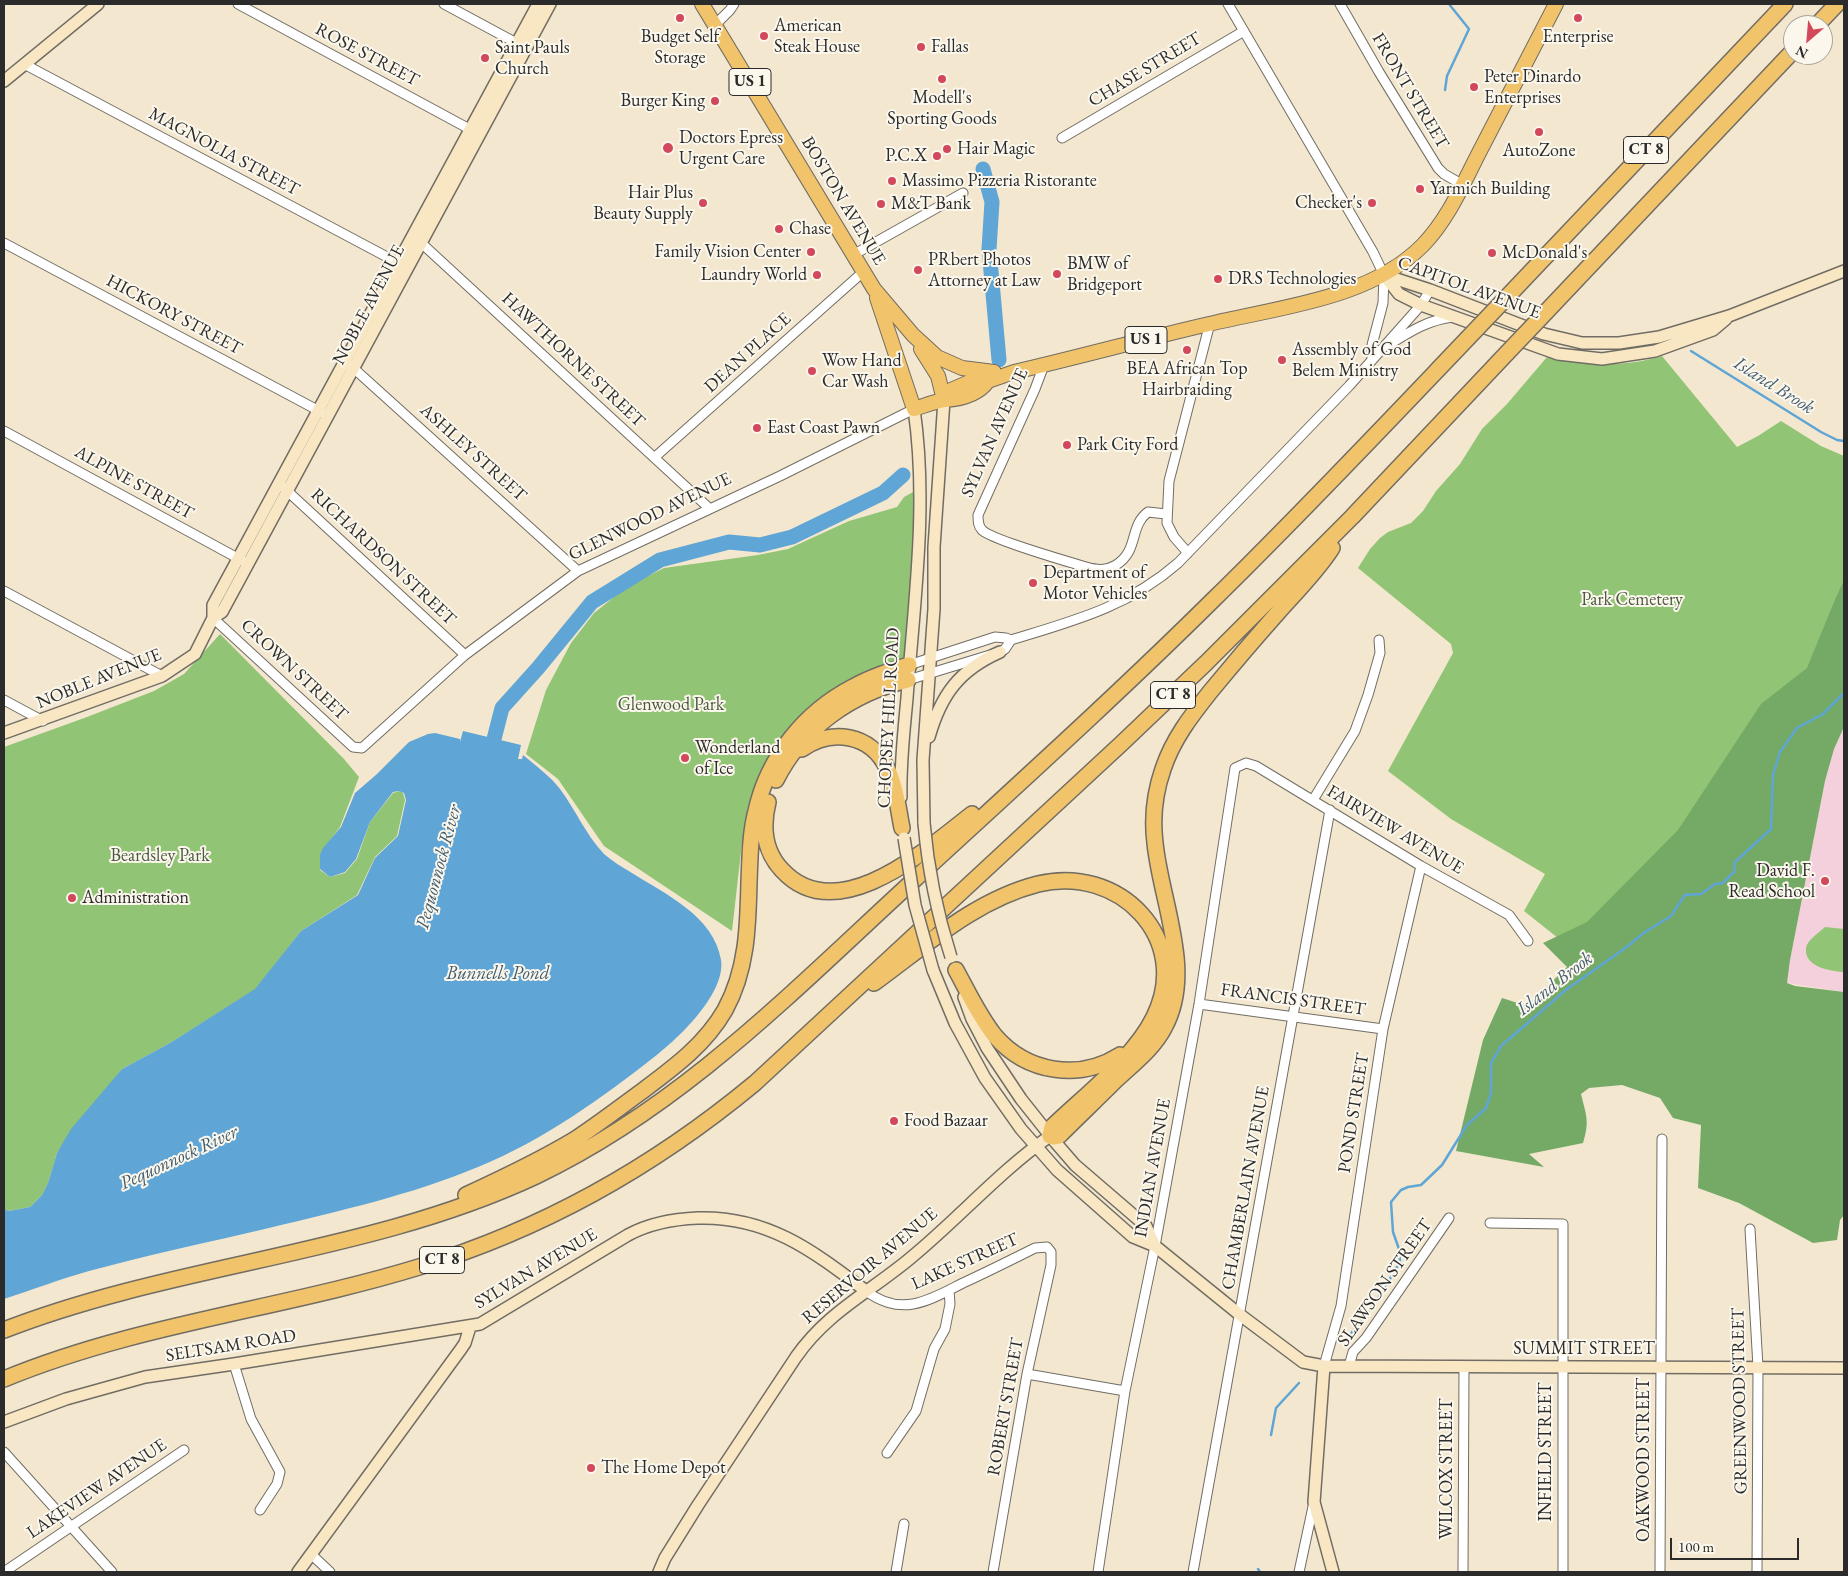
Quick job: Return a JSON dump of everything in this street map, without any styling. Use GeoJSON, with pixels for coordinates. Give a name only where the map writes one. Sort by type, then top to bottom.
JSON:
{"type":"FeatureCollection","features":[{"type":"Feature","properties":{"kind":"highway","name":"CT 8"},"geometry":{"type":"LineString","coordinates":[[4,1330],[54,1312],[112,1295],[393,1228],[454,1209],[513,1186],[577,1155],[658,1105],[727,1051],[1047,757],[1249,565],[1332,482],[1785,4]]}},
{"type":"Feature","properties":{"kind":"highway"},"geometry":{"type":"LineString","coordinates":[[1827,15],[1837,4]]}},
{"type":"Feature","properties":{"kind":"highway","name":"CT 8"},"geometry":{"type":"LineString","coordinates":[[4,1379],[69,1354],[122,1338],[418,1268],[473,1249],[529,1226],[609,1186],[685,1138],[755,1083],[824,1021],[892,955],[1186,683],[1352,517],[1783,62]]}},
{"type":"Feature","properties":{"kind":"highway"},"geometry":{"type":"LineString","coordinates":[[824,1021],[940,934],[975,911],[1003,896],[1024,888],[1052,881],[1067,880],[1096,884],[1116,893],[1139,911],[1152,929],[1161,951],[1164,980],[1160,1001],[1148,1028],[1120,1062],[1052,1127],[1050,1136],[1059,1136],[1150,1048],[1164,1028],[1174,1005],[1177,987],[1177,962],[1156,856],[1154,827],[1154,808],[1159,780],[1172,746],[1187,722],[1222,678],[1320,565],[1352,517]]}},
{"type":"Feature","properties":{"kind":"highway"},"geometry":{"type":"LineString","coordinates":[[909,672],[891,684],[860,696],[833,713],[810,733],[782,769],[770,794],[765,812],[765,837],[770,853],[780,868],[798,884],[812,889],[834,891],[849,889],[871,882],[907,862],[1047,757]]}},
{"type":"Feature","properties":{"kind":"highway"},"geometry":{"type":"LineString","coordinates":[[393,1228],[508,1176],[564,1146],[599,1123],[668,1072],[698,1046],[724,1011],[733,993],[741,968],[746,942],[750,855],[754,821],[762,791],[773,764],[782,749],[802,725],[826,704],[855,686],[909,672]]}},
{"type":"Feature","properties":{"kind":"highway"},"geometry":{"type":"LineString","coordinates":[[782,769],[797,753],[815,741],[836,736],[860,740],[875,751],[886,766],[893,784],[903,833]]}},
{"type":"Feature","properties":{"kind":"highway"},"geometry":{"type":"LineString","coordinates":[[953,963],[982,1017],[995,1035],[1017,1055],[1038,1065],[1053,1069],[1074,1070],[1103,1064],[1128,1050],[1148,1028]]}},
{"type":"Feature","properties":{"kind":"main road"},"geometry":{"type":"LineString","coordinates":[[4,81],[98,4]]}},
{"type":"Feature","properties":{"kind":"main road","name":"NOBLE AVENUE"},"geometry":{"type":"LineString","coordinates":[[522,46],[538,4]]}},
{"type":"Feature","properties":{"kind":"main road","name":"NOBLE AVENUE"},"geometry":{"type":"LineString","coordinates":[[323,413],[355,368],[417,239],[522,46],[550,4]]}},
{"type":"Feature","properties":{"kind":"main road","name":"BOSTON AVENUE"},"geometry":{"type":"LineString","coordinates":[[702,4],[716,24],[874,290],[913,335]]}},
{"type":"Feature","properties":{"kind":"main road","name":"US 1"},"geometry":{"type":"LineString","coordinates":[[913,335],[928,351],[952,364],[986,371],[1014,372],[1309,301],[1342,292],[1384,275],[1407,259],[1426,241],[1448,212],[1556,4]]}},
{"type":"Feature","properties":{"kind":"main road","name":"NOBLE AVENUE"},"geometry":{"type":"LineString","coordinates":[[4,733],[162,676],[195,654],[213,618],[222,612],[243,561],[323,413],[345,361],[403,266]]}},
{"type":"Feature","properties":{"kind":"main road","name":"CAPITOL AVENUE"},"geometry":{"type":"LineString","coordinates":[[1384,275],[1430,290],[1544,334],[1582,343],[1619,343],[1659,337],[1729,316],[1844,272]]}},
{"type":"Feature","properties":{"kind":"main road","name":"CAPITOL AVENUE"},"geometry":{"type":"LineString","coordinates":[[1384,275],[1399,294],[1421,305],[1558,354],[1602,359],[1655,351],[1713,330],[1729,316]]}},
{"type":"Feature","properties":{"kind":"main road","name":"CHOPSEY HILL ROAD"},"geometry":{"type":"LineString","coordinates":[[874,290],[914,410],[919,443],[921,517],[901,769],[903,833],[915,905],[933,970],[955,1024],[1002,1104],[1035,1146],[1064,1177],[1133,1237],[1155,1246],[1304,1362],[1324,1366]]}},
{"type":"Feature","properties":{"kind":"main road","name":"CHOPSEY HILL ROAD"},"geometry":{"type":"LineString","coordinates":[[913,335],[938,376],[944,400],[934,547],[934,609],[923,760],[924,823],[932,888],[943,931],[972,1019],[987,1048],[1012,1086],[1050,1136],[1084,1174],[1146,1226],[1155,1246]]}},
{"type":"Feature","properties":{"kind":"main road","name":"GLENWOOD AVENUE"},"geometry":{"type":"LineString","coordinates":[[914,410],[944,400],[959,399],[978,391],[988,381],[1014,372]]}},
{"type":"Feature","properties":{"kind":"main road"},"geometry":{"type":"LineString","coordinates":[[923,760],[936,714],[949,691],[969,670],[1000,652]]}},
{"type":"Feature","properties":{"kind":"main road","name":"RESERVOIR AVENUE"},"geometry":{"type":"LineString","coordinates":[[659,1572],[665,1558],[698,1505],[803,1346],[834,1314],[914,1255],[996,1178],[1050,1136]]}},
{"type":"Feature","properties":{"kind":"main road","name":"SYLVAN AVENUE"},"geometry":{"type":"LineString","coordinates":[[298,1572],[461,1349],[470,1327],[490,1320],[634,1232],[655,1224],[683,1218],[727,1219],[746,1222],[770,1230],[810,1250],[866,1291]]}},
{"type":"Feature","properties":{"kind":"main road","name":"SELTSAM ROAD"},"geometry":{"type":"LineString","coordinates":[[4,1422],[66,1399],[145,1377],[470,1327]]}},
{"type":"Feature","properties":{"kind":"main road"},"geometry":{"type":"LineString","coordinates":[[1324,1366],[1314,1502],[1333,1572]]}},
{"type":"Feature","properties":{"kind":"main road","name":"SUMMIT STREET"},"geometry":{"type":"LineString","coordinates":[[1324,1366],[1844,1368]]}},
{"type":"Feature","properties":{"kind":"street","name":"ROSE STREET"},"geometry":{"type":"LineString","coordinates":[[238,4],[475,132]]}},
{"type":"Feature","properties":{"kind":"street"},"geometry":{"type":"LineString","coordinates":[[444,4],[522,46]]}},
{"type":"Feature","properties":{"kind":"street"},"geometry":{"type":"LineString","coordinates":[[716,24],[734,4]]}},
{"type":"Feature","properties":{"kind":"street"},"geometry":{"type":"LineString","coordinates":[[1228,4],[1376,257],[1384,275],[1382,303],[1372,345],[1372,359]]}},
{"type":"Feature","properties":{"kind":"street","name":"FRONT STREET"},"geometry":{"type":"LineString","coordinates":[[1340,4],[1438,168],[1447,176],[1463,184]]}},
{"type":"Feature","properties":{"kind":"street","name":"CHASE STREET"},"geometry":{"type":"LineString","coordinates":[[1062,138],[1244,31]]}},
{"type":"Feature","properties":{"kind":"street","name":"MAGNOLIA STREET"},"geometry":{"type":"LineString","coordinates":[[24,64],[403,266]]}},
{"type":"Feature","properties":{"kind":"street"},"geometry":{"type":"LineString","coordinates":[[853,256],[963,193]]}},
{"type":"Feature","properties":{"kind":"street","name":"HAWTHORNE STREET"},"geometry":{"type":"LineString","coordinates":[[417,239],[710,509]]}},
{"type":"Feature","properties":{"kind":"street","name":"HICKORY STREET"},"geometry":{"type":"LineString","coordinates":[[4,243],[323,413]]}},
{"type":"Feature","properties":{"kind":"street","name":"DEAN PLACE"},"geometry":{"type":"LineString","coordinates":[[655,458],[863,272]]}},
{"type":"Feature","properties":{"kind":"street"},"geometry":{"type":"LineString","coordinates":[[909,672],[930,657],[995,637],[1011,640],[1089,615],[1131,597],[1157,580],[1188,552],[1349,386],[1421,305],[1430,290]]}},
{"type":"Feature","properties":{"kind":"street"},"geometry":{"type":"LineString","coordinates":[[1372,359],[1390,344],[1418,326],[1440,318],[1454,316]]}},
{"type":"Feature","properties":{"kind":"street"},"geometry":{"type":"LineString","coordinates":[[1188,552],[1171,534],[1167,523],[1169,481],[1210,324]]}},
{"type":"Feature","properties":{"kind":"street","name":"ASHLEY STREET"},"geometry":{"type":"LineString","coordinates":[[345,361],[578,571]]}},
{"type":"Feature","properties":{"kind":"street","name":"SYLVAN AVENUE"},"geometry":{"type":"LineString","coordinates":[[1044,365],[1022,420],[978,515],[978,522],[982,530],[996,537],[1086,567],[1101,570],[1118,564],[1128,554],[1142,516],[1148,512],[1166,514]]}},
{"type":"Feature","properties":{"kind":"street","name":"GLENWOOD AVENUE"},"geometry":{"type":"LineString","coordinates":[[353,747],[362,748],[464,655],[578,571],[914,410]]}},
{"type":"Feature","properties":{"kind":"street","name":"ALPINE STREET"},"geometry":{"type":"LineString","coordinates":[[4,431],[243,561]]}},
{"type":"Feature","properties":{"kind":"street","name":"RICHARDSON STREET"},"geometry":{"type":"LineString","coordinates":[[283,487],[464,655]]}},
{"type":"Feature","properties":{"kind":"street"},"geometry":{"type":"LineString","coordinates":[[4,591],[162,676]]}},
{"type":"Feature","properties":{"kind":"street","name":"CROWN STREET"},"geometry":{"type":"LineString","coordinates":[[213,618],[353,747]]}},
{"type":"Feature","properties":{"kind":"street"},"geometry":{"type":"LineString","coordinates":[[909,672],[929,674],[1000,652],[1005,649],[1011,640]]}},
{"type":"Feature","properties":{"kind":"street"},"geometry":{"type":"LineString","coordinates":[[1313,800],[1355,730],[1368,695],[1380,653],[1379,640]]}},
{"type":"Feature","properties":{"kind":"street"},"geometry":{"type":"LineString","coordinates":[[4,700],[43,720]]}},
{"type":"Feature","properties":{"kind":"street","name":"FAIRVIEW AVENUE"},"geometry":{"type":"LineString","coordinates":[[1236,768],[1246,763],[1256,766],[1422,866],[1509,914],[1528,941]]}},
{"type":"Feature","properties":{"kind":"street","name":"INDIAN AVENUE"},"geometry":{"type":"LineString","coordinates":[[1098,1572],[1125,1391],[1155,1246],[1199,1004],[1236,768]]}},
{"type":"Feature","properties":{"kind":"street","name":"CHAMBERLAIN AVENUE"},"geometry":{"type":"LineString","coordinates":[[1193,1572],[1330,810]]}},
{"type":"Feature","properties":{"kind":"street","name":"POND STREET"},"geometry":{"type":"LineString","coordinates":[[1324,1366],[1341,1306],[1383,1029],[1422,866]]}},
{"type":"Feature","properties":{"kind":"street","name":"FRANCIS STREET"},"geometry":{"type":"LineString","coordinates":[[1199,1004],[1383,1029]]}},
{"type":"Feature","properties":{"kind":"street","name":"OAKWOOD STREET"},"geometry":{"type":"LineString","coordinates":[[1660,1572],[1662,1138]]}},
{"type":"Feature","properties":{"kind":"street","name":"SLAWSON STREET"},"geometry":{"type":"LineString","coordinates":[[1349,1366],[1354,1352],[1366,1338],[1449,1218]]}},
{"type":"Feature","properties":{"kind":"street","name":"INFIELD STREET"},"geometry":{"type":"LineString","coordinates":[[1490,1223],[1563,1224],[1563,1572]]}},
{"type":"Feature","properties":{"kind":"street","name":"GREENWOOD STREET"},"geometry":{"type":"LineString","coordinates":[[1750,1229],[1758,1367],[1757,1572]]}},
{"type":"Feature","properties":{"kind":"street","name":"LAKE STREET"},"geometry":{"type":"LineString","coordinates":[[866,1291],[881,1300],[900,1304],[920,1302],[1036,1248],[1043,1246],[1049,1249]]}},
{"type":"Feature","properties":{"kind":"street","name":"ROBERT STREET"},"geometry":{"type":"LineString","coordinates":[[993,1572],[1027,1374],[1052,1265],[1049,1249]]}},
{"type":"Feature","properties":{"kind":"street"},"geometry":{"type":"LineString","coordinates":[[887,1454],[916,1411],[934,1349],[945,1329],[950,1304],[949,1290]]}},
{"type":"Feature","properties":{"kind":"street"},"geometry":{"type":"LineString","coordinates":[[234,1364],[251,1419],[280,1472],[277,1484],[260,1510]]}},
{"type":"Feature","properties":{"kind":"street","name":"WILCOX STREET"},"geometry":{"type":"LineString","coordinates":[[1463,1572],[1464,1367]]}},
{"type":"Feature","properties":{"kind":"street"},"geometry":{"type":"LineString","coordinates":[[1027,1374],[1125,1391]]}},
{"type":"Feature","properties":{"kind":"street","name":"LAKEVIEW AVENUE"},"geometry":{"type":"LineString","coordinates":[[4,1572],[184,1450]]}},
{"type":"Feature","properties":{"kind":"street"},"geometry":{"type":"LineString","coordinates":[[4,1452],[112,1572]]}},
{"type":"Feature","properties":{"kind":"street"},"geometry":{"type":"LineString","coordinates":[[1299,1572],[1314,1502]]}},
{"type":"Feature","properties":{"kind":"street"},"geometry":{"type":"LineString","coordinates":[[896,1572],[904,1524]]}},
{"type":"Feature","properties":{"kind":"street"},"geometry":{"type":"LineString","coordinates":[[312,1554],[330,1572]]}},
{"type":"Feature","properties":{"kind":"shaded area","name":"David F. Read School"},"geometry":{"type":"Polygon","coordinates":[[[1844,727],[1844,992],[1787,983],[1825,781],[1834,749],[1844,727]]]}},
{"type":"Feature","properties":{"kind":"green space","name":"Park Cemetery"},"geometry":{"type":"Polygon","coordinates":[[[1662,356],[1737,447],[1781,421],[1821,446],[1844,456],[1844,652],[1659,867],[1563,942],[1524,911],[1545,874],[1451,819],[1388,771],[1453,653],[1451,644],[1358,568],[1370,549],[1380,538],[1388,532],[1411,523],[1423,511],[1436,491],[1460,464],[1482,429],[1507,404],[1547,357],[1591,363],[1618,364],[1662,356]]]}},
{"type":"Feature","properties":{"kind":"green space","name":"Glenwood Park"},"geometry":{"type":"Polygon","coordinates":[[[915,491],[909,673],[792,741],[754,791],[749,803],[742,843],[732,931],[604,846],[558,779],[526,754],[546,690],[571,643],[594,613],[628,586],[664,568],[788,549],[849,521],[897,507],[904,497],[915,491]]]}},
{"type":"Feature","properties":{"kind":"green space"},"geometry":{"type":"Polygon","coordinates":[[[1844,580],[1844,727],[1834,749],[1825,781],[1787,983],[1795,986],[1844,992],[1844,1215],[1840,1220],[1837,1240],[1813,1243],[1739,1203],[1698,1188],[1701,1125],[1673,1118],[1660,1098],[1622,1085],[1589,1088],[1581,1094],[1587,1123],[1583,1143],[1529,1154],[1544,1167],[1456,1151],[1483,1040],[1502,998],[1527,1006],[1567,967],[1543,943],[1587,922],[1678,830],[1761,704],[1807,668],[1844,580]]]}},
{"type":"Feature","properties":{"kind":"green space","name":"Beardsley Park"},"geometry":{"type":"Polygon","coordinates":[[[220,634],[344,759],[359,777],[340,827],[320,854],[320,870],[330,877],[345,873],[357,859],[370,822],[393,793],[400,791],[403,793],[405,800],[397,836],[375,857],[357,895],[301,931],[256,989],[170,1043],[122,1069],[57,1153],[48,1183],[42,1195],[30,1207],[9,1211],[4,1209],[4,747],[154,691],[184,674],[220,634]]]}},
{"type":"Feature","properties":{"kind":"green space"},"geometry":{"type":"Polygon","coordinates":[[[1825,927],[1844,929],[1843,972],[1819,967],[1809,960],[1806,954],[1809,942],[1825,927]]]}},
{"type":"Feature","properties":{"kind":"water","name":"Bunnells Pond"},"geometry":{"type":"Polygon","coordinates":[[[463,731],[521,745],[518,759],[522,759],[523,755],[556,784],[604,854],[673,898],[709,931],[717,944],[721,960],[721,972],[716,986],[700,1012],[668,1046],[594,1102],[526,1144],[478,1167],[427,1186],[375,1202],[111,1265],[67,1277],[4,1299],[4,1209],[9,1211],[30,1207],[42,1195],[48,1183],[57,1153],[71,1129],[122,1069],[170,1043],[255,989],[301,931],[358,895],[375,858],[398,836],[406,800],[404,793],[399,791],[393,792],[370,822],[356,859],[345,872],[330,877],[320,869],[320,854],[341,827],[355,793],[409,742],[435,733],[460,739],[460,742],[463,731]]]}},
{"type":"Feature","properties":{"kind":"waterway","name":"Island Brook"},"geometry":{"type":"LineString","coordinates":[[1445,90],[1447,76],[1469,29],[1449,4]]}},
{"type":"Feature","properties":{"kind":"waterway","name":"Pequonnock River"},"geometry":{"type":"LineString","coordinates":[[983,169],[992,202],[989,249],[999,360]]}},
{"type":"Feature","properties":{"kind":"waterway","name":"Island Brook"},"geometry":{"type":"LineString","coordinates":[[1691,351],[1821,432],[1837,440],[1844,441]]}},
{"type":"Feature","properties":{"kind":"waterway","name":"Pequonnock River"},"geometry":{"type":"LineString","coordinates":[[494,739],[502,708],[538,668],[592,602],[660,560],[729,542],[760,545],[792,537],[883,493],[903,475]]}},
{"type":"Feature","properties":{"kind":"waterway","name":"Island Brook"},"geometry":{"type":"LineString","coordinates":[[1346,1340],[1379,1297],[1400,1262],[1399,1249],[1393,1232],[1391,1202],[1401,1190],[1421,1185],[1442,1165],[1467,1125],[1486,1108],[1491,1093],[1491,1063],[1501,1046],[1567,989],[1645,932],[1671,916],[1685,895],[1701,894],[1715,884],[1723,883],[1734,872],[1735,862],[1771,829],[1773,775],[1780,752],[1797,728],[1823,714],[1844,693]]}},
{"type":"Feature","properties":{"kind":"waterway","name":"Island Brook"},"geometry":{"type":"LineString","coordinates":[[1271,1435],[1276,1408],[1299,1383]]}},
{"type":"Feature","properties":{"kind":"place","name":"Budget Self Storage"},"geometry":{"type":"Point","coordinates":[680,18]}},
{"type":"Feature","properties":{"kind":"place","name":"Enterprise"},"geometry":{"type":"Point","coordinates":[1578,18]}},
{"type":"Feature","properties":{"kind":"place","name":"American Steak House"},"geometry":{"type":"Point","coordinates":[764,36]}},
{"type":"Feature","properties":{"kind":"place","name":"Fallas"},"geometry":{"type":"Point","coordinates":[921,47]}},
{"type":"Feature","properties":{"kind":"place","name":"Saint Pauls Church"},"geometry":{"type":"Point","coordinates":[485,58]}},
{"type":"Feature","properties":{"kind":"place","name":"Modell's Sporting Goods"},"geometry":{"type":"Point","coordinates":[942,79]}},
{"type":"Feature","properties":{"kind":"place","name":"Peter Dinardo Enterprises"},"geometry":{"type":"Point","coordinates":[1474,87]}},
{"type":"Feature","properties":{"kind":"place","name":"Burger King"},"geometry":{"type":"Point","coordinates":[715,101]}},
{"type":"Feature","properties":{"kind":"place","name":"AutoZone"},"geometry":{"type":"Point","coordinates":[1539,132]}},
{"type":"Feature","properties":{"kind":"place","name":"Doctors Epress Urgent Care"},"geometry":{"type":"Point","coordinates":[668,148]}},
{"type":"Feature","properties":{"kind":"place","name":"Hair Magic"},"geometry":{"type":"Point","coordinates":[947,149]}},
{"type":"Feature","properties":{"kind":"place","name":"P.C.X"},"geometry":{"type":"Point","coordinates":[937,156]}},
{"type":"Feature","properties":{"kind":"place","name":"Massimo Pizzeria Ristorante"},"geometry":{"type":"Point","coordinates":[892,181]}},
{"type":"Feature","properties":{"kind":"place","name":"Yarmich Building"},"geometry":{"type":"Point","coordinates":[1420,189]}},
{"type":"Feature","properties":{"kind":"place","name":"Hair Plus Beauty Supply"},"geometry":{"type":"Point","coordinates":[703,203]}},
{"type":"Feature","properties":{"kind":"place","name":"Checker's"},"geometry":{"type":"Point","coordinates":[1372,203]}},
{"type":"Feature","properties":{"kind":"place","name":"M&T Bank"},"geometry":{"type":"Point","coordinates":[881,204]}},
{"type":"Feature","properties":{"kind":"place","name":"Chase"},"geometry":{"type":"Point","coordinates":[779,229]}},
{"type":"Feature","properties":{"kind":"place","name":"Family Vision Center"},"geometry":{"type":"Point","coordinates":[811,252]}},
{"type":"Feature","properties":{"kind":"place","name":"McDonald's"},"geometry":{"type":"Point","coordinates":[1492,253]}},
{"type":"Feature","properties":{"kind":"place","name":"PRbert Photos Attorney at Law"},"geometry":{"type":"Point","coordinates":[918,270]}},
{"type":"Feature","properties":{"kind":"place","name":"BMW of Bridgeport"},"geometry":{"type":"Point","coordinates":[1057,274]}},
{"type":"Feature","properties":{"kind":"place","name":"Laundry World"},"geometry":{"type":"Point","coordinates":[817,275]}},
{"type":"Feature","properties":{"kind":"place","name":"DRS Technologies"},"geometry":{"type":"Point","coordinates":[1218,279]}},
{"type":"Feature","properties":{"kind":"place","name":"BEA African Top Hairbraiding"},"geometry":{"type":"Point","coordinates":[1187,350]}},
{"type":"Feature","properties":{"kind":"place","name":"Assembly of God Belem Ministry"},"geometry":{"type":"Point","coordinates":[1282,360]}},
{"type":"Feature","properties":{"kind":"place","name":"Wow Hand Car Wash"},"geometry":{"type":"Point","coordinates":[812,371]}},
{"type":"Feature","properties":{"kind":"place","name":"East Coast Pawn"},"geometry":{"type":"Point","coordinates":[757,428]}},
{"type":"Feature","properties":{"kind":"place","name":"Park City Ford"},"geometry":{"type":"Point","coordinates":[1067,445]}},
{"type":"Feature","properties":{"kind":"place","name":"Department of Motor Vehicles"},"geometry":{"type":"Point","coordinates":[1033,583]}},
{"type":"Feature","properties":{"kind":"place","name":"Wonderland of Ice"},"geometry":{"type":"Point","coordinates":[685,758]}},
{"type":"Feature","properties":{"kind":"place","name":"David F. Read School"},"geometry":{"type":"Point","coordinates":[1825,881]}},
{"type":"Feature","properties":{"kind":"place","name":"Administration"},"geometry":{"type":"Point","coordinates":[72,898]}},
{"type":"Feature","properties":{"kind":"place","name":"Food Bazaar"},"geometry":{"type":"Point","coordinates":[894,1121]}},
{"type":"Feature","properties":{"kind":"place","name":"The Home Depot"},"geometry":{"type":"Point","coordinates":[591,1468]}}]}
